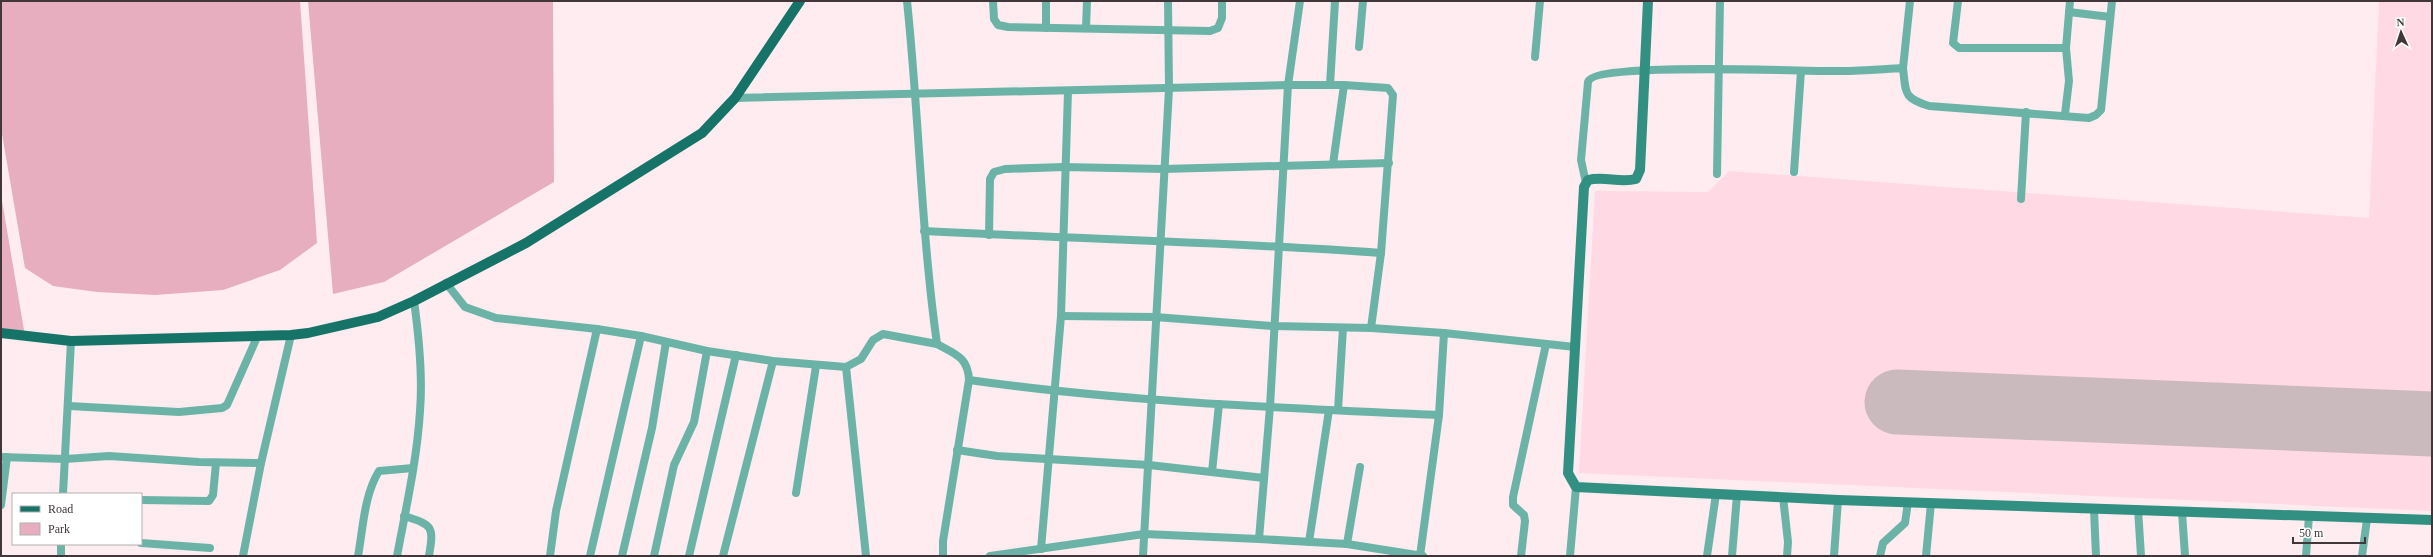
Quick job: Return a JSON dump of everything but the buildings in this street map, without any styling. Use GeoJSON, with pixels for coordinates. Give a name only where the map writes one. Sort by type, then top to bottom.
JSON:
{"type":"FeatureCollection","features":[{"type":"Feature","properties":{"kind":"main road"},"geometry":{"type":"LineString","coordinates":[[1,333],[71,341],[291,334],[308,333],[378,317],[414,301],[446,283],[526,243],[702,133],[735,98],[800,1]]}},
{"type":"Feature","properties":{"kind":"street"},"geometry":{"type":"LineString","coordinates":[[906,1],[916,94],[924,232],[937,344]]}},
{"type":"Feature","properties":{"kind":"street"},"geometry":{"type":"LineString","coordinates":[[993,1],[994,19],[998,24],[1008,27],[1210,31],[1218,28],[1222,18],[1222,1]]}},
{"type":"Feature","properties":{"kind":"street"},"geometry":{"type":"LineString","coordinates":[[1046,1],[1046,28]]}},
{"type":"Feature","properties":{"kind":"street"},"geometry":{"type":"LineString","coordinates":[[1086,28],[1087,1]]}},
{"type":"Feature","properties":{"kind":"street"},"geometry":{"type":"LineString","coordinates":[[1143,556],[1153,399],[1156,317],[1162,240],[1164,169],[1169,89],[1167,30],[1168,1]]}},
{"type":"Feature","properties":{"kind":"street"},"geometry":{"type":"LineString","coordinates":[[1259,539],[1270,407],[1282,165],[1288,85],[1300,1]]}},
{"type":"Feature","properties":{"kind":"street"},"geometry":{"type":"LineString","coordinates":[[1330,85],[1335,1]]}},
{"type":"Feature","properties":{"kind":"street"},"geometry":{"type":"LineString","coordinates":[[1359,47],[1363,1]]}},
{"type":"Feature","properties":{"kind":"street"},"geometry":{"type":"LineString","coordinates":[[1535,57],[1540,1]]}},
{"type":"Feature","properties":{"kind":"street"},"geometry":{"type":"LineString","coordinates":[[1570,556],[1576,487],[1568,473],[1584,187],[1588,180],[1596,178],[1627,181],[1636,178],[1640,170],[1646,70],[1648,1]]}},
{"type":"Feature","properties":{"kind":"street"},"geometry":{"type":"LineString","coordinates":[[1716,174],[1720,1]]}},
{"type":"Feature","properties":{"kind":"street"},"geometry":{"type":"LineString","coordinates":[[1910,1],[1903,68],[1906,92],[1912,101],[1929,106],[2065,114],[2089,118],[2096,115],[2101,110],[2112,1]]}},
{"type":"Feature","properties":{"kind":"street"},"geometry":{"type":"LineString","coordinates":[[1958,1],[1952,35],[1953,43],[1959,48],[2066,48]]}},
{"type":"Feature","properties":{"kind":"street"},"geometry":{"type":"LineString","coordinates":[[2065,114],[2069,81],[2066,48],[2070,1]]}},
{"type":"Feature","properties":{"kind":"street"},"geometry":{"type":"LineString","coordinates":[[2069,12],[2110,17]]}},
{"type":"Feature","properties":{"kind":"street"},"geometry":{"type":"LineString","coordinates":[[1586,183],[1581,160],[1589,78],[1609,73],[1646,70],[1718,69],[1801,71],[1903,68]]}},
{"type":"Feature","properties":{"kind":"street"},"geometry":{"type":"LineString","coordinates":[[1794,172],[1801,71]]}},
{"type":"Feature","properties":{"kind":"street"},"geometry":{"type":"LineString","coordinates":[[735,98],[1169,89],[1288,85],[1381,86],[1388,88],[1392,95],[1389,162],[1381,253],[1371,328]]}},
{"type":"Feature","properties":{"kind":"street"},"geometry":{"type":"LineString","coordinates":[[1333,164],[1344,85]]}},
{"type":"Feature","properties":{"kind":"street"},"geometry":{"type":"LineString","coordinates":[[1041,548],[1061,316],[1064,239],[1064,167],[1068,91]]}},
{"type":"Feature","properties":{"kind":"street"},"geometry":{"type":"LineString","coordinates":[[2021,199],[2026,112]]}},
{"type":"Feature","properties":{"kind":"street"},"geometry":{"type":"LineString","coordinates":[[989,235],[990,185],[994,172],[1005,169],[1064,167],[1164,169],[1389,162]]}},
{"type":"Feature","properties":{"kind":"street"},"geometry":{"type":"LineString","coordinates":[[924,232],[1064,239],[1162,240],[1381,253]]}},
{"type":"Feature","properties":{"kind":"street"},"geometry":{"type":"LineString","coordinates":[[446,283],[465,307],[479,314],[496,318],[597,329],[641,336],[707,351],[773,361],[816,366],[846,367],[861,358],[873,340],[883,334],[937,344],[960,357],[967,364],[969,380],[943,541],[943,556]]}},
{"type":"Feature","properties":{"kind":"street"},"geometry":{"type":"LineString","coordinates":[[397,556],[413,468],[420,411],[419,340],[414,301]]}},
{"type":"Feature","properties":{"kind":"street"},"geometry":{"type":"LineString","coordinates":[[1061,316],[1156,317],[1273,326],[1371,328],[1444,333],[1575,347]]}},
{"type":"Feature","properties":{"kind":"street"},"geometry":{"type":"LineString","coordinates":[[1309,542],[1334,410],[1343,328]]}},
{"type":"Feature","properties":{"kind":"street"},"geometry":{"type":"LineString","coordinates":[[550,556],[556,511],[597,329]]}},
{"type":"Feature","properties":{"kind":"street"},"geometry":{"type":"LineString","coordinates":[[990,556],[1144,534],[1348,544],[1421,556],[1439,415],[1444,333]]}},
{"type":"Feature","properties":{"kind":"street"},"geometry":{"type":"LineString","coordinates":[[69,406],[179,412],[222,408],[227,406],[258,334]]}},
{"type":"Feature","properties":{"kind":"street"},"geometry":{"type":"LineString","coordinates":[[243,556],[261,463],[291,334]]}},
{"type":"Feature","properties":{"kind":"street"},"geometry":{"type":"LineString","coordinates":[[590,556],[641,336]]}},
{"type":"Feature","properties":{"kind":"street"},"geometry":{"type":"LineString","coordinates":[[64,493],[71,341]]}},
{"type":"Feature","properties":{"kind":"street"},"geometry":{"type":"LineString","coordinates":[[622,556],[652,428],[666,342]]}},
{"type":"Feature","properties":{"kind":"street"},"geometry":{"type":"LineString","coordinates":[[1521,556],[1526,521],[1524,515],[1513,505],[1513,497],[1546,344]]}},
{"type":"Feature","properties":{"kind":"street"},"geometry":{"type":"LineString","coordinates":[[654,556],[674,465],[694,422],[707,351]]}},
{"type":"Feature","properties":{"kind":"street"},"geometry":{"type":"LineString","coordinates":[[689,556],[736,355]]}},
{"type":"Feature","properties":{"kind":"street"},"geometry":{"type":"LineString","coordinates":[[723,556],[773,361]]}},
{"type":"Feature","properties":{"kind":"street"},"geometry":{"type":"LineString","coordinates":[[796,494],[816,366]]}},
{"type":"Feature","properties":{"kind":"street"},"geometry":{"type":"LineString","coordinates":[[846,367],[866,556]]}},
{"type":"Feature","properties":{"kind":"street"},"geometry":{"type":"LineString","coordinates":[[969,380],[1055,392],[1219,404],[1439,415]]}},
{"type":"Feature","properties":{"kind":"street"},"geometry":{"type":"LineString","coordinates":[[1212,472],[1219,404]]}},
{"type":"Feature","properties":{"kind":"street"},"geometry":{"type":"LineString","coordinates":[[957,450],[998,456],[1149,465],[1264,478]]}},
{"type":"Feature","properties":{"kind":"street"},"geometry":{"type":"LineString","coordinates":[[1,505],[4,457],[65,459],[109,456],[216,463],[261,463]]}},
{"type":"Feature","properties":{"kind":"street"},"geometry":{"type":"LineString","coordinates":[[142,500],[209,501],[214,495],[216,463]]}},
{"type":"Feature","properties":{"kind":"street"},"geometry":{"type":"LineString","coordinates":[[1348,544],[1360,467]]}},
{"type":"Feature","properties":{"kind":"street"},"geometry":{"type":"LineString","coordinates":[[358,556],[370,491],[374,479],[379,472],[413,468]]}},
{"type":"Feature","properties":{"kind":"street"},"geometry":{"type":"LineString","coordinates":[[1576,487],[1838,500],[2094,510],[2138,509],[2366,519],[2432,520]]}},
{"type":"Feature","properties":{"kind":"street"},"geometry":{"type":"LineString","coordinates":[[1707,556],[1716,494]]}},
{"type":"Feature","properties":{"kind":"street"},"geometry":{"type":"LineString","coordinates":[[1732,556],[1737,495]]}},
{"type":"Feature","properties":{"kind":"street"},"geometry":{"type":"LineString","coordinates":[[1784,497],[1788,542],[1787,556]]}},
{"type":"Feature","properties":{"kind":"street"},"geometry":{"type":"LineString","coordinates":[[1834,556],[1838,500]]}},
{"type":"Feature","properties":{"kind":"street"},"geometry":{"type":"LineString","coordinates":[[1880,556],[1884,543],[1905,523],[1908,502]]}},
{"type":"Feature","properties":{"kind":"street"},"geometry":{"type":"LineString","coordinates":[[1926,556],[1930,503]]}},
{"type":"Feature","properties":{"kind":"street"},"geometry":{"type":"LineString","coordinates":[[2138,509],[2141,556]]}},
{"type":"Feature","properties":{"kind":"street"},"geometry":{"type":"LineString","coordinates":[[2094,510],[2096,556]]}},
{"type":"Feature","properties":{"kind":"street"},"geometry":{"type":"LineString","coordinates":[[2182,512],[2185,556]]}},
{"type":"Feature","properties":{"kind":"street"},"geometry":{"type":"LineString","coordinates":[[404,516],[425,523],[431,529],[432,535],[429,556]]}},
{"type":"Feature","properties":{"kind":"street"},"geometry":{"type":"LineString","coordinates":[[2306,556],[2309,516]]}},
{"type":"Feature","properties":{"kind":"street"},"geometry":{"type":"LineString","coordinates":[[2362,556],[2366,519]]}},
{"type":"Feature","properties":{"kind":"street"},"geometry":{"type":"LineString","coordinates":[[142,543],[210,548]]}},
{"type":"Feature","properties":{"kind":"street"},"geometry":{"type":"LineString","coordinates":[[61,545],[61,556]]}},
{"type":"Feature","properties":{"kind":"shaded area"},"geometry":{"type":"Polygon","coordinates":[[[2379,1],[2432,1],[2432,511],[1579,473],[1595,191],[1708,192],[1729,171],[2369,218],[2379,1]]]}},
{"type":"Feature","properties":{"kind":"green space"},"geometry":{"type":"Polygon","coordinates":[[[1,1],[300,1],[317,243],[280,270],[223,290],[155,295],[97,292],[53,286],[25,268],[1,128],[1,1]]]}},
{"type":"Feature","properties":{"kind":"green space"},"geometry":{"type":"Polygon","coordinates":[[[308,1],[553,1],[554,182],[384,282],[333,294],[308,1]]]}},
{"type":"Feature","properties":{"kind":"green space"},"geometry":{"type":"Polygon","coordinates":[[[1,195],[25,336],[1,333],[1,195]]]}},
{"type":"Feature","properties":{"kind":"runway"},"geometry":{"type":"LineString","coordinates":[[1897,402],[2432,424]]}}]}
